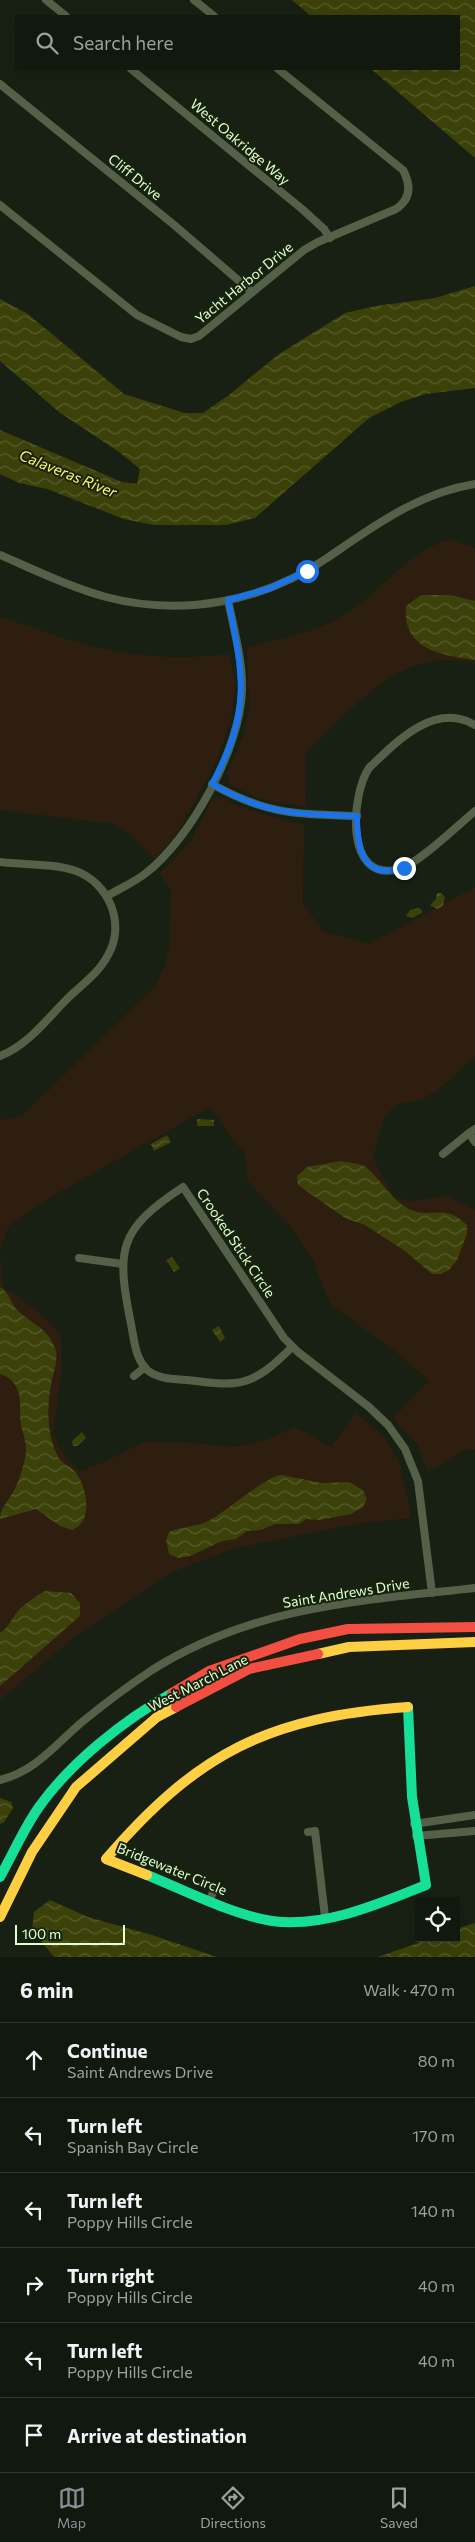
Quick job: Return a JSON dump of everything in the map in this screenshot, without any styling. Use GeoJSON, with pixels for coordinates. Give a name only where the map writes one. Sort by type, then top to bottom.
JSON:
{"type":"FeatureCollection","features":[{"type":"Feature","properties":{"kind":"main road","name":"West March Lane"},"geometry":{"type":"LineString","coordinates":[[0,1877],[38,1808],[64,1776],[90,1751],[164,1697],[209,1671],[244,1656],[300,1639],[348,1629],[475,1627]]}},
{"type":"Feature","properties":{"kind":"main road","name":"West March Lane"},"geometry":{"type":"LineString","coordinates":[[0,1918],[3,1903],[32,1852],[76,1787],[157,1717],[249,1669],[349,1647],[475,1642]]}},
{"type":"Feature","properties":{"kind":"main road","name":"Bridgewater Circle"},"geometry":{"type":"LineString","coordinates":[[408,1707],[410,1771],[416,1836],[426,1885],[358,1912],[274,1921],[256,1917],[106,1859],[145,1813],[194,1772],[235,1747],[283,1726],[346,1711],[408,1707]]}},
{"type":"Feature","properties":{"kind":"street"},"geometry":{"type":"LineString","coordinates":[[46,0],[65,15]]}},
{"type":"Feature","properties":{"kind":"street"},"geometry":{"type":"LineString","coordinates":[[194,0],[213,15]]}},
{"type":"Feature","properties":{"kind":"street","name":"West Oakridge Way"},"geometry":{"type":"LineString","coordinates":[[131,70],[302,209],[324,229],[330,238]]}},
{"type":"Feature","properties":{"kind":"street","name":"Yacht Harbor Drive"},"geometry":{"type":"LineString","coordinates":[[0,204],[126,307],[146,320],[181,337],[191,339],[199,336],[304,250],[396,209],[405,202],[409,189],[402,170],[279,70]]}},
{"type":"Feature","properties":{"kind":"street","name":"Cliff Drive"},"geometry":{"type":"LineString","coordinates":[[0,84],[180,230],[252,292]]}},
{"type":"Feature","properties":{"kind":"street"},"geometry":{"type":"LineString","coordinates":[[0,555],[84,590],[126,601],[178,606],[228,600],[268,589],[307,571],[390,516],[423,498],[475,484]]}},
{"type":"Feature","properties":{"kind":"street"},"geometry":{"type":"LineString","coordinates":[[107,896],[144,875],[166,855],[186,829],[212,784],[232,743],[241,708],[242,672],[228,600]]}},
{"type":"Feature","properties":{"kind":"street"},"geometry":{"type":"LineString","coordinates":[[475,725],[464,719],[446,717],[428,721],[419,726],[369,768],[360,785],[357,840],[362,855],[373,866],[389,871],[404,868],[475,811]]}},
{"type":"Feature","properties":{"kind":"street"},"geometry":{"type":"LineString","coordinates":[[212,784],[247,803],[279,812],[357,816]]}},
{"type":"Feature","properties":{"kind":"street"},"geometry":{"type":"LineString","coordinates":[[0,862],[75,871],[94,881],[107,896],[114,914],[115,925],[112,946],[101,966],[20,1046],[0,1056]]}},
{"type":"Feature","properties":{"kind":"street"},"geometry":{"type":"LineString","coordinates":[[443,1154],[472,1131],[475,1142]]}},
{"type":"Feature","properties":{"kind":"street","name":"Crooked Stick Circle"},"geometry":{"type":"LineString","coordinates":[[145,1367],[138,1355],[124,1287],[123,1264],[127,1245],[137,1225],[154,1206],[183,1187],[292,1347],[376,1413],[388,1425],[405,1449],[421,1493],[432,1593]]}},
{"type":"Feature","properties":{"kind":"street"},"geometry":{"type":"LineString","coordinates":[[79,1258],[123,1264]]}},
{"type":"Feature","properties":{"kind":"street"},"geometry":{"type":"LineString","coordinates":[[134,1376],[145,1367],[162,1378],[232,1384],[260,1375],[292,1347]]}},
{"type":"Feature","properties":{"kind":"street","name":"Saint Andrews Drive"},"geometry":{"type":"LineString","coordinates":[[0,1780],[34,1766],[81,1722],[152,1670],[224,1634],[306,1609],[475,1588]]}},
{"type":"Feature","properties":{"kind":"street"},"geometry":{"type":"LineString","coordinates":[[414,1824],[475,1814]]}},
{"type":"Feature","properties":{"kind":"street"},"geometry":{"type":"LineString","coordinates":[[442,1820],[444,1834]]}},
{"type":"Feature","properties":{"kind":"street"},"geometry":{"type":"LineString","coordinates":[[308,1832],[315,1831],[325,1917]]}},
{"type":"Feature","properties":{"kind":"street"},"geometry":{"type":"LineString","coordinates":[[416,1836],[475,1831]]}},
{"type":"Feature","properties":{"kind":"street"},"geometry":{"type":"LineString","coordinates":[[210,1900],[215,1887]]}},
{"type":"Feature","properties":{"kind":"shaded area"},"geometry":{"type":"Polygon","coordinates":[[[449,539],[475,548],[475,662],[438,660],[414,666],[396,674],[364,697],[306,752],[305,806],[266,800],[230,784],[227,773],[243,737],[249,708],[247,647],[302,633],[334,621],[364,601],[416,556],[449,539]]]}},
{"type":"Feature","properties":{"kind":"shaded area"},"geometry":{"type":"Polygon","coordinates":[[[0,617],[67,639],[115,651],[172,657],[229,654],[235,683],[232,715],[217,761],[173,840],[154,859],[128,833],[114,824],[0,810],[0,617]]]}},
{"type":"Feature","properties":{"kind":"shaded area"},"geometry":{"type":"Polygon","coordinates":[[[222,797],[251,810],[304,824],[303,903],[323,931],[369,944],[475,887],[475,1056],[441,1088],[423,1099],[396,1105],[384,1117],[373,1158],[394,1197],[410,1201],[448,1196],[475,1210],[475,1449],[462,1452],[427,1470],[417,1444],[393,1418],[429,1381],[396,1352],[330,1304],[313,1260],[291,1227],[247,1180],[245,1155],[210,1107],[37,1205],[8,1227],[0,1251],[0,1120],[22,1116],[154,987],[164,969],[169,947],[171,890],[160,873],[193,838],[212,799],[222,797]]]}},
{"type":"Feature","properties":{"kind":"shaded area"},"geometry":{"type":"Polygon","coordinates":[[[0,1251],[3,1287],[37,1310],[61,1335],[62,1370],[53,1433],[65,1456],[80,1471],[104,1462],[144,1442],[197,1443],[234,1447],[266,1440],[295,1427],[331,1447],[356,1413],[384,1437],[399,1462],[412,1518],[361,1523],[232,1549],[170,1573],[77,1635],[0,1700],[0,1251]]]}},
{"type":"Feature","properties":{"kind":"water"},"geometry":{"type":"Polygon","coordinates":[[[292,0],[475,0],[475,158],[372,70],[460,70],[460,15],[310,15],[292,0]]]}},
{"type":"Feature","properties":{"kind":"water","name":"Calaveras River"},"geometry":{"type":"Polygon","coordinates":[[[475,286],[475,388],[426,394],[401,402],[369,418],[255,518],[226,525],[154,525],[124,519],[47,489],[19,483],[0,474],[0,430],[122,482],[137,484],[140,469],[119,452],[59,412],[0,361],[0,299],[28,314],[124,394],[185,413],[203,413],[229,395],[279,354],[345,313],[376,306],[435,298],[475,286]]]}},
{"type":"Feature","properties":{"kind":"water"},"geometry":{"type":"Polygon","coordinates":[[[421,595],[449,595],[475,601],[475,660],[450,656],[427,648],[417,641],[410,632],[406,621],[406,606],[421,595]]]}},
{"type":"Feature","properties":{"kind":"water"},"geometry":{"type":"Polygon","coordinates":[[[437,893],[441,893],[445,897],[443,906],[437,909],[430,905],[436,899],[437,893]]]}},
{"type":"Feature","properties":{"kind":"water"},"geometry":{"type":"Polygon","coordinates":[[[419,908],[422,910],[422,913],[412,918],[406,916],[410,910],[419,908]]]}},
{"type":"Feature","properties":{"kind":"water"},"geometry":{"type":"Polygon","coordinates":[[[197,1119],[214,1120],[214,1126],[197,1126],[197,1119]]]}},
{"type":"Feature","properties":{"kind":"water"},"geometry":{"type":"Polygon","coordinates":[[[167,1135],[171,1142],[154,1151],[151,1144],[167,1135]]]}},
{"type":"Feature","properties":{"kind":"water"},"geometry":{"type":"Polygon","coordinates":[[[341,1161],[365,1166],[402,1205],[409,1209],[425,1213],[451,1214],[467,1225],[467,1234],[457,1260],[449,1270],[441,1274],[432,1274],[405,1251],[365,1225],[345,1218],[298,1185],[297,1176],[307,1167],[341,1161]]]}},
{"type":"Feature","properties":{"kind":"water"},"geometry":{"type":"Polygon","coordinates":[[[172,1257],[180,1268],[174,1272],[166,1260],[172,1257]]]}},
{"type":"Feature","properties":{"kind":"water"},"geometry":{"type":"Polygon","coordinates":[[[0,1287],[6,1292],[23,1316],[44,1331],[55,1348],[56,1362],[51,1385],[48,1417],[50,1433],[59,1458],[80,1479],[86,1504],[83,1520],[79,1526],[72,1530],[60,1526],[36,1509],[0,1519],[3,1508],[15,1489],[24,1463],[26,1448],[20,1421],[18,1390],[11,1380],[0,1374],[0,1287]]]}},
{"type":"Feature","properties":{"kind":"water"},"geometry":{"type":"Polygon","coordinates":[[[219,1326],[225,1338],[220,1342],[212,1330],[219,1326]]]}},
{"type":"Feature","properties":{"kind":"water"},"geometry":{"type":"Polygon","coordinates":[[[82,1432],[86,1438],[77,1446],[73,1446],[72,1441],[82,1432]]]}},
{"type":"Feature","properties":{"kind":"water"},"geometry":{"type":"Polygon","coordinates":[[[282,1475],[321,1483],[349,1482],[363,1490],[367,1499],[363,1507],[351,1514],[320,1520],[306,1519],[299,1524],[275,1524],[260,1530],[247,1531],[236,1539],[222,1541],[190,1556],[178,1558],[169,1554],[166,1540],[169,1532],[210,1520],[257,1487],[282,1475]]]}},
{"type":"Feature","properties":{"kind":"water"},"geometry":{"type":"Polygon","coordinates":[[[45,1591],[71,1593],[80,1603],[80,1616],[0,1686],[0,1633],[21,1608],[45,1591]]]}},
{"type":"Feature","properties":{"kind":"water"},"geometry":{"type":"Polygon","coordinates":[[[0,1798],[11,1802],[13,1808],[4,1822],[0,1824],[0,1798]]]}},
{"type":"Feature","properties":{"kind":"water"},"geometry":{"type":"Polygon","coordinates":[[[50,1900],[88,1917],[152,1935],[217,1957],[54,1957],[32,1930],[34,1912],[50,1900]]]}},
{"type":"Feature","properties":{"kind":"water"},"geometry":{"type":"Polygon","coordinates":[[[475,1923],[475,1957],[378,1957],[421,1942],[460,1942],[460,1928],[475,1923]]]}},
{"type":"Feature","properties":{"kind":"traffic: fast"},"geometry":{"type":"LineString","coordinates":[[0,1877],[23,1832],[52,1790],[82,1758],[117,1729],[172,1693]]}},
{"type":"Feature","properties":{"kind":"traffic: fast"},"geometry":{"type":"LineString","coordinates":[[147,1875],[241,1913],[272,1921],[292,1922],[331,1918],[351,1913],[426,1885],[412,1797],[408,1707]]}},
{"type":"Feature","properties":{"kind":"traffic: slow"},"geometry":{"type":"LineString","coordinates":[[318,1654],[349,1647],[475,1642]]}},
{"type":"Feature","properties":{"kind":"traffic: slow"},"geometry":{"type":"LineString","coordinates":[[0,1917],[32,1852],[76,1787],[157,1717],[176,1707]]}},
{"type":"Feature","properties":{"kind":"traffic: slow"},"geometry":{"type":"LineString","coordinates":[[147,1875],[106,1859],[139,1822],[172,1792],[205,1767],[239,1747],[275,1732],[315,1720],[359,1712],[408,1707]]}},
{"type":"Feature","properties":{"kind":"traffic: jam"},"geometry":{"type":"LineString","coordinates":[[172,1693],[209,1671],[300,1639],[348,1629],[475,1627]]}},
{"type":"Feature","properties":{"kind":"traffic: jam"},"geometry":{"type":"LineString","coordinates":[[176,1707],[249,1669],[318,1654]]}},
{"type":"Feature","properties":{"kind":"route"},"geometry":{"type":"LineString","coordinates":[[307,571],[268,589],[228,600],[242,672],[241,708],[238,725],[226,759],[212,784],[247,803],[279,812],[357,816],[358,848],[367,861],[381,870],[389,871],[404,868]]}}]}
